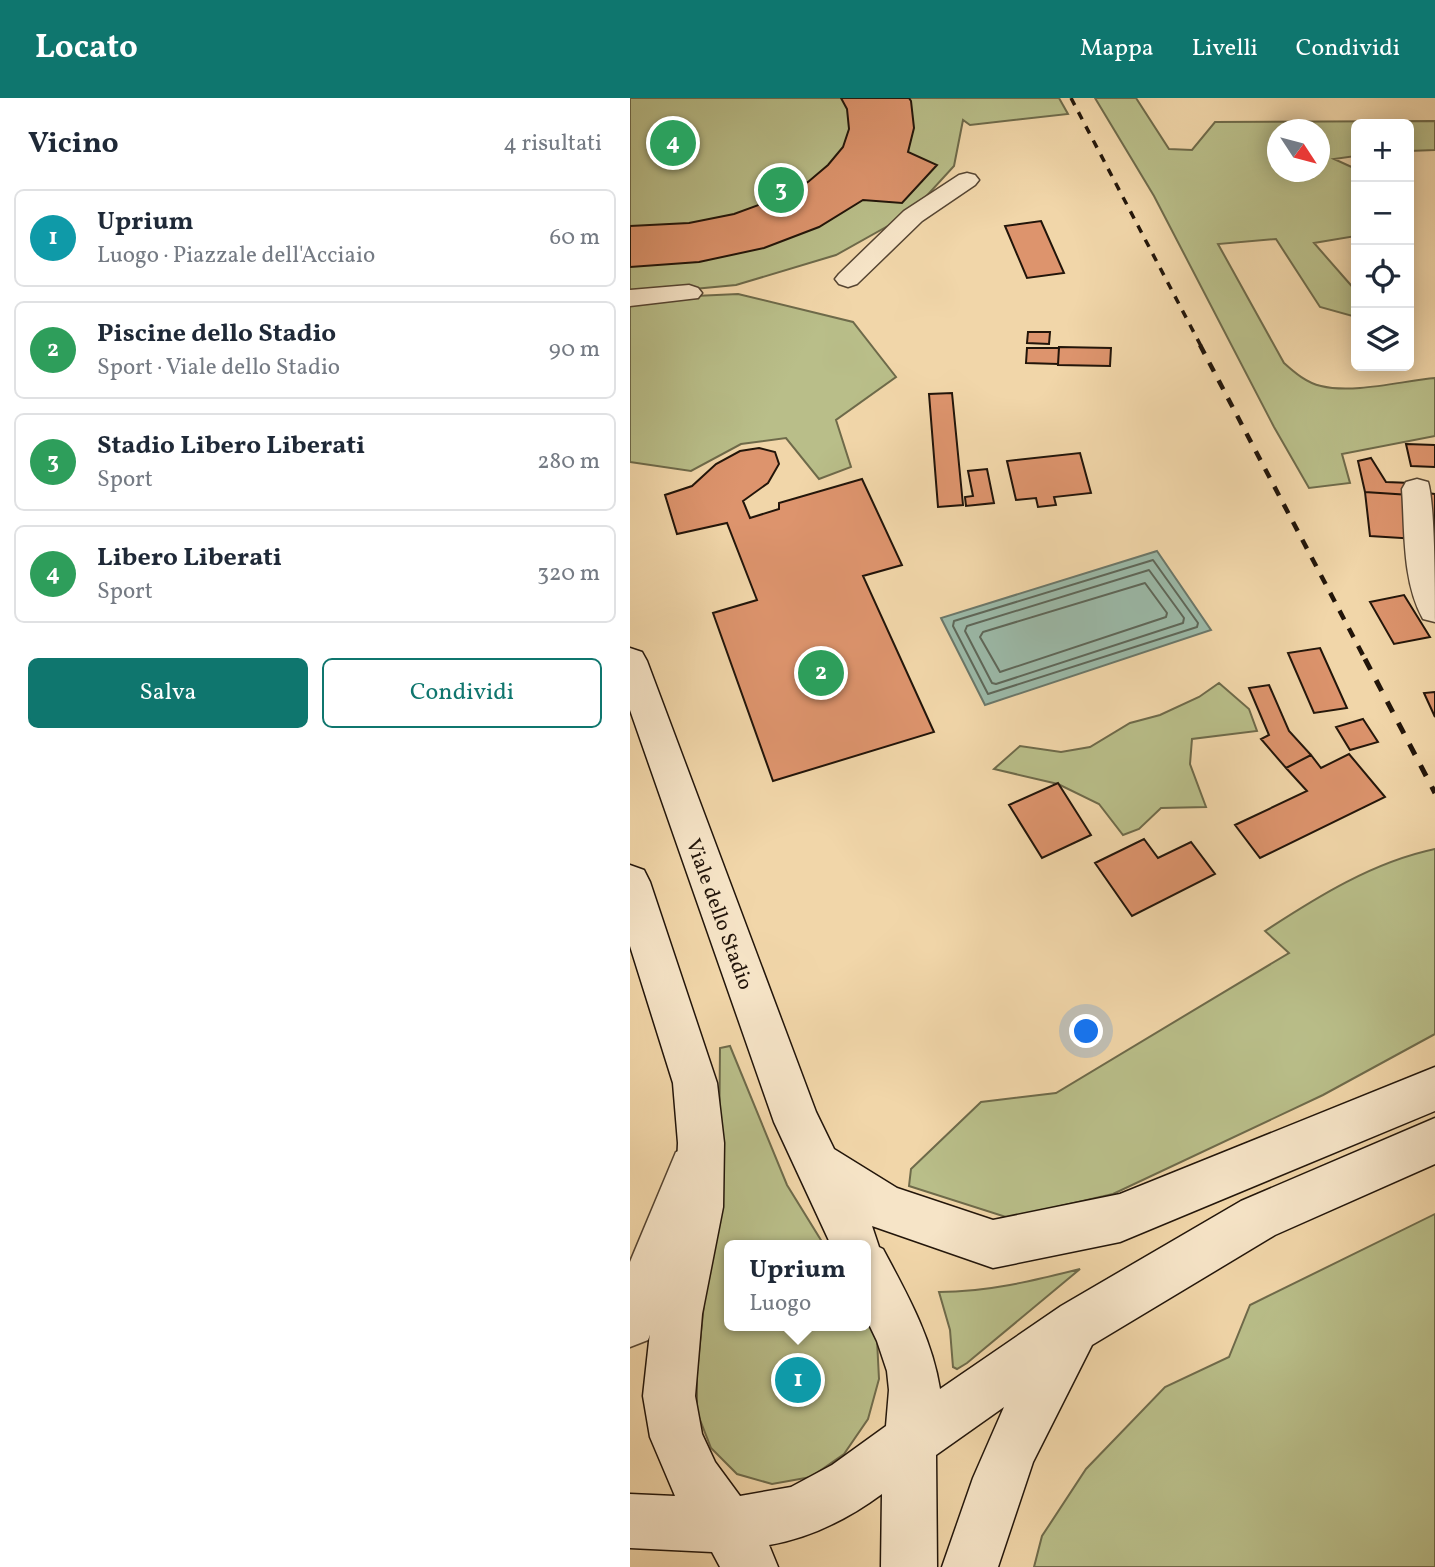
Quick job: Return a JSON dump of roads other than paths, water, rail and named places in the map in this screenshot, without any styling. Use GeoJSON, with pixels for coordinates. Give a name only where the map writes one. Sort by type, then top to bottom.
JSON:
{"type":"FeatureCollection","features":[{"type":"Feature","properties":{"kind":"main road"},"geometry":{"type":"LineString","coordinates":[[848,279],[913,216],[967,180]]}},
{"type":"Feature","properties":{"kind":"main road"},"geometry":{"type":"LineString","coordinates":[[630,298],[689,293]]}},
{"type":"Feature","properties":{"kind":"main road"},"geometry":{"type":"LineString","coordinates":[[1417,489],[1423,567],[1435,610]]}},
{"type":"Feature","properties":{"kind":"main road","name":"Viale dello Stadio"},"geometry":{"type":"LineString","coordinates":[[630,661],[792,1110],[854,1240]]}},
{"type":"Feature","properties":{"kind":"main road"},"geometry":{"type":"LineString","coordinates":[[630,883],[695,1083],[701,1143],[699,1207],[677,1314],[669,1396],[676,1437],[696,1481],[739,1546]]}},
{"type":"Feature","properties":{"kind":"main road"},"geometry":{"type":"LineString","coordinates":[[816,1164],[885,1208],[993,1244],[1120,1217],[1435,1089]]}},
{"type":"Feature","properties":{"kind":"main road"},"geometry":{"type":"LineString","coordinates":[[630,1521],[739,1546],[851,1484],[1079,1324],[1258,1218],[1435,1141]]}},
{"type":"Feature","properties":{"kind":"main road"},"geometry":{"type":"LineString","coordinates":[[630,1322],[701,1143]]}},
{"type":"Feature","properties":{"kind":"main road"},"geometry":{"type":"LineString","coordinates":[[871,1276],[906,1347],[914,1384],[915,1410],[909,1442],[909,1567]]}},
{"type":"Feature","properties":{"kind":"main road"},"geometry":{"type":"LineString","coordinates":[[971,1567],[982,1522],[1040,1385],[1079,1324]]}},
{"type":"Feature","properties":{"kind":"water"},"geometry":{"type":"Polygon","coordinates":[[[1157,551],[1211,630],[985,705],[941,618],[1157,551]]]}},
{"type":"Feature","properties":{"kind":"railway"},"geometry":{"type":"LineString","coordinates":[[1071,98],[1201,346]]}},
{"type":"Feature","properties":{"kind":"railway"},"geometry":{"type":"LineString","coordinates":[[1200,345],[1366,661]]}},
{"type":"Feature","properties":{"kind":"railway"},"geometry":{"type":"LineString","coordinates":[[1365,659],[1435,793]]}},
{"type":"Feature","properties":{"kind":"place","name":"Libero Liberati"},"geometry":{"type":"Point","coordinates":[673,143]}},
{"type":"Feature","properties":{"kind":"place","name":"Stadio Libero Liberati"},"geometry":{"type":"Point","coordinates":[781,190]}},
{"type":"Feature","properties":{"kind":"place","name":"Piscine dello Stadio"},"geometry":{"type":"Point","coordinates":[821,673]}},
{"type":"Feature","properties":{"kind":"place","name":"Uprium"},"geometry":{"type":"Point","coordinates":[798,1380]}}]}
